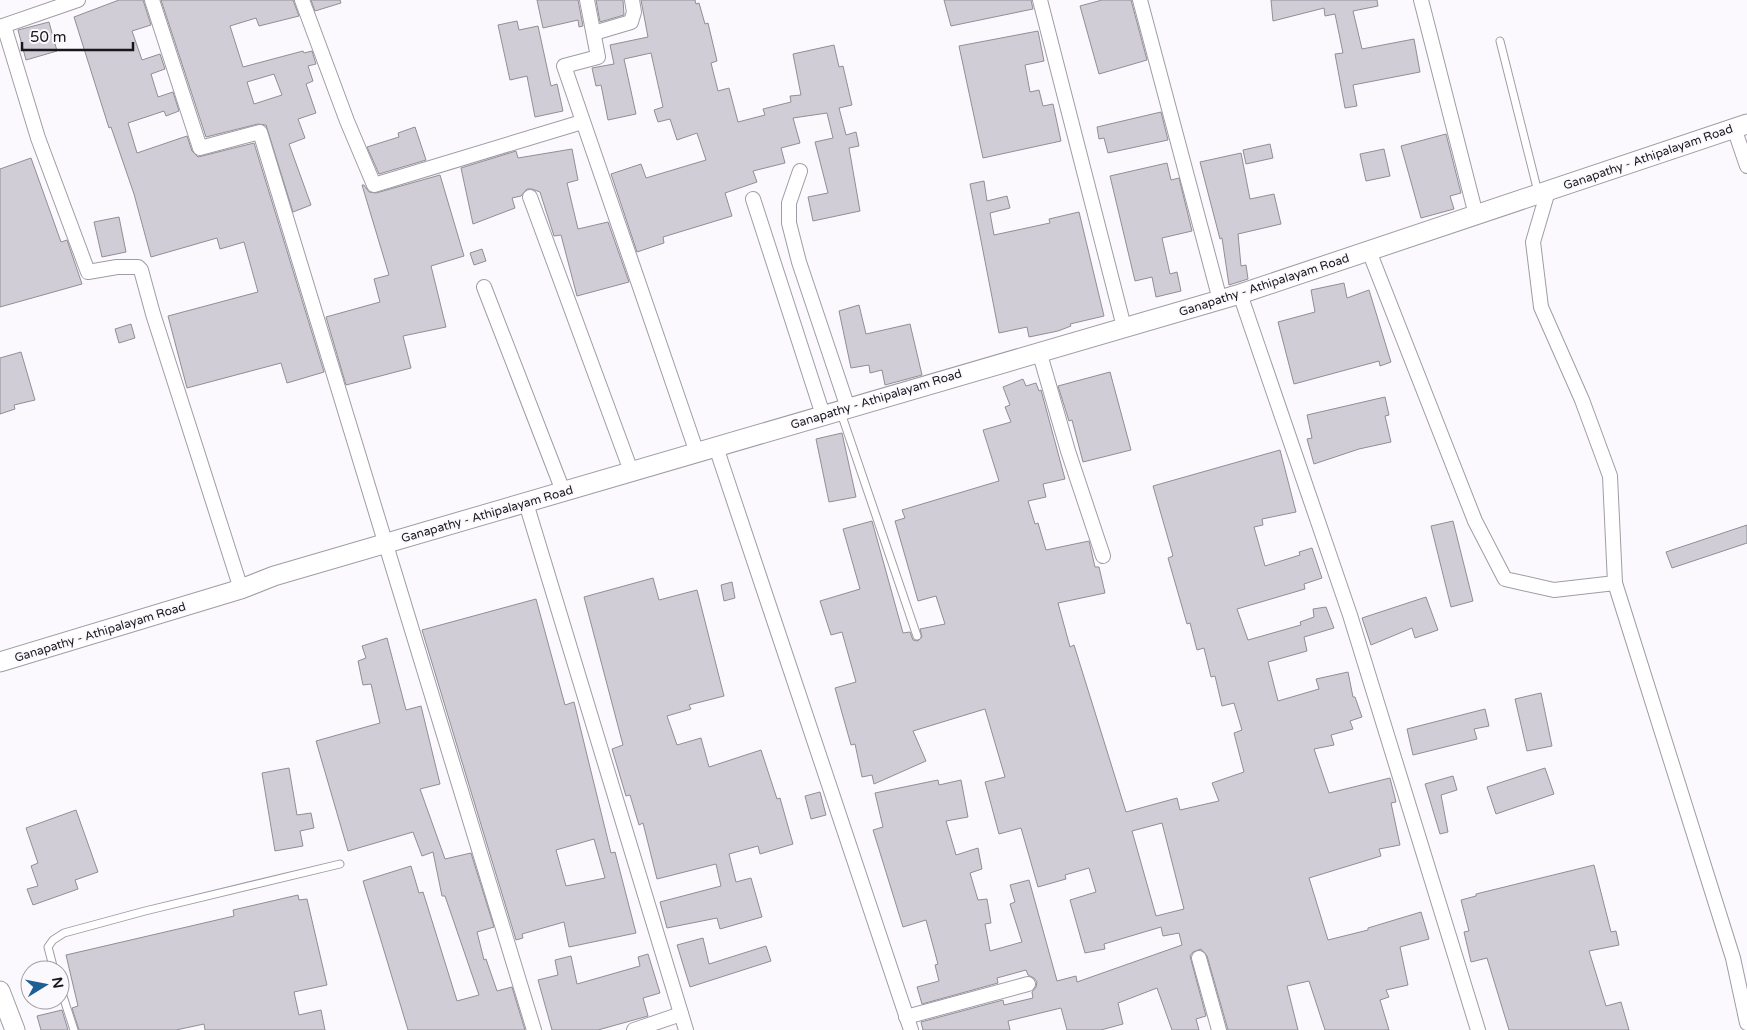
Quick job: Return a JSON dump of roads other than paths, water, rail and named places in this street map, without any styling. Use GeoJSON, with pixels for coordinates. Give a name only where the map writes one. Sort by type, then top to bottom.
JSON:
{"type":"FeatureCollection","features":[{"type":"Feature","properties":{"kind":"main road","name":"Ganapathy - Athipalayam Road"},"geometry":{"type":"LineString","coordinates":[[0,662],[240,589],[274,576],[1240,294],[1741,126]]}},
{"type":"Feature","properties":{"kind":"main road"},"geometry":{"type":"LineString","coordinates":[[0,991],[15,1030]]}},
{"type":"Feature","properties":{"kind":"street"},"geometry":{"type":"LineString","coordinates":[[78,0],[2,26],[38,138],[88,272],[117,266],[138,267],[141,270],[153,314],[240,589]]}},
{"type":"Feature","properties":{"kind":"street"},"geometry":{"type":"LineString","coordinates":[[152,0],[200,148],[260,132],[384,544],[534,1030]]}},
{"type":"Feature","properties":{"kind":"street"},"geometry":{"type":"LineString","coordinates":[[302,0],[347,121],[374,185],[582,122]]}},
{"type":"Feature","properties":{"kind":"street"},"geometry":{"type":"LineString","coordinates":[[588,0],[598,57],[564,66],[697,453]]}},
{"type":"Feature","properties":{"kind":"street"},"geometry":{"type":"LineString","coordinates":[[594,33],[631,22],[634,12],[632,0]]}},
{"type":"Feature","properties":{"kind":"street"},"geometry":{"type":"LineString","coordinates":[[1040,0],[1124,327]]}},
{"type":"Feature","properties":{"kind":"street"},"geometry":{"type":"LineString","coordinates":[[1140,0],[1220,300]]}},
{"type":"Feature","properties":{"kind":"street"},"geometry":{"type":"LineString","coordinates":[[1421,0],[1476,215]]}},
{"type":"Feature","properties":{"kind":"street"},"geometry":{"type":"LineString","coordinates":[[1741,126],[1747,166]]}},
{"type":"Feature","properties":{"kind":"street"},"geometry":{"type":"LineString","coordinates":[[800,171],[789,203],[789,223],[837,411]]}},
{"type":"Feature","properties":{"kind":"street"},"geometry":{"type":"LineString","coordinates":[[1544,193],[1533,242],[1541,307],[1582,400],[1610,476],[1615,583],[1733,958],[1747,1023]]}},
{"type":"Feature","properties":{"kind":"street"},"geometry":{"type":"LineString","coordinates":[[530,197],[631,471]]}},
{"type":"Feature","properties":{"kind":"street"},"geometry":{"type":"LineString","coordinates":[[753,199],[837,411]]}},
{"type":"Feature","properties":{"kind":"street"},"geometry":{"type":"LineString","coordinates":[[1369,251],[1475,521],[1505,579],[1554,590],[1615,583]]}},
{"type":"Feature","properties":{"kind":"street"},"geometry":{"type":"LineString","coordinates":[[484,287],[563,491]]}},
{"type":"Feature","properties":{"kind":"street"},"geometry":{"type":"LineString","coordinates":[[1240,294],[1350,615],[1478,1030]]}},
{"type":"Feature","properties":{"kind":"street"},"geometry":{"type":"LineString","coordinates":[[1038,352],[1103,556]]}},
{"type":"Feature","properties":{"kind":"street"},"geometry":{"type":"LineString","coordinates":[[716,447],[909,1023],[1028,984]]}},
{"type":"Feature","properties":{"kind":"street"},"geometry":{"type":"LineString","coordinates":[[526,503],[686,1030]]}},
{"type":"Feature","properties":{"kind":"street"},"geometry":{"type":"LineString","coordinates":[[1199,958],[1218,1030]]}},
{"type":"Feature","properties":{"kind":"street"},"geometry":{"type":"LineString","coordinates":[[634,1030],[681,1014]]}},
{"type":"Feature","properties":{"kind":"lane"},"geometry":{"type":"LineString","coordinates":[[1500,41],[1544,193]]}},
{"type":"Feature","properties":{"kind":"lane"},"geometry":{"type":"LineString","coordinates":[[837,411],[917,636]]}},
{"type":"Feature","properties":{"kind":"lane"},"geometry":{"type":"LineString","coordinates":[[51,960],[48,947],[53,940],[64,933],[145,911],[340,864]]}},
{"type":"Feature","properties":{"kind":"lane"},"geometry":{"type":"LineString","coordinates":[[67,1010],[74,1030]]}}]}
